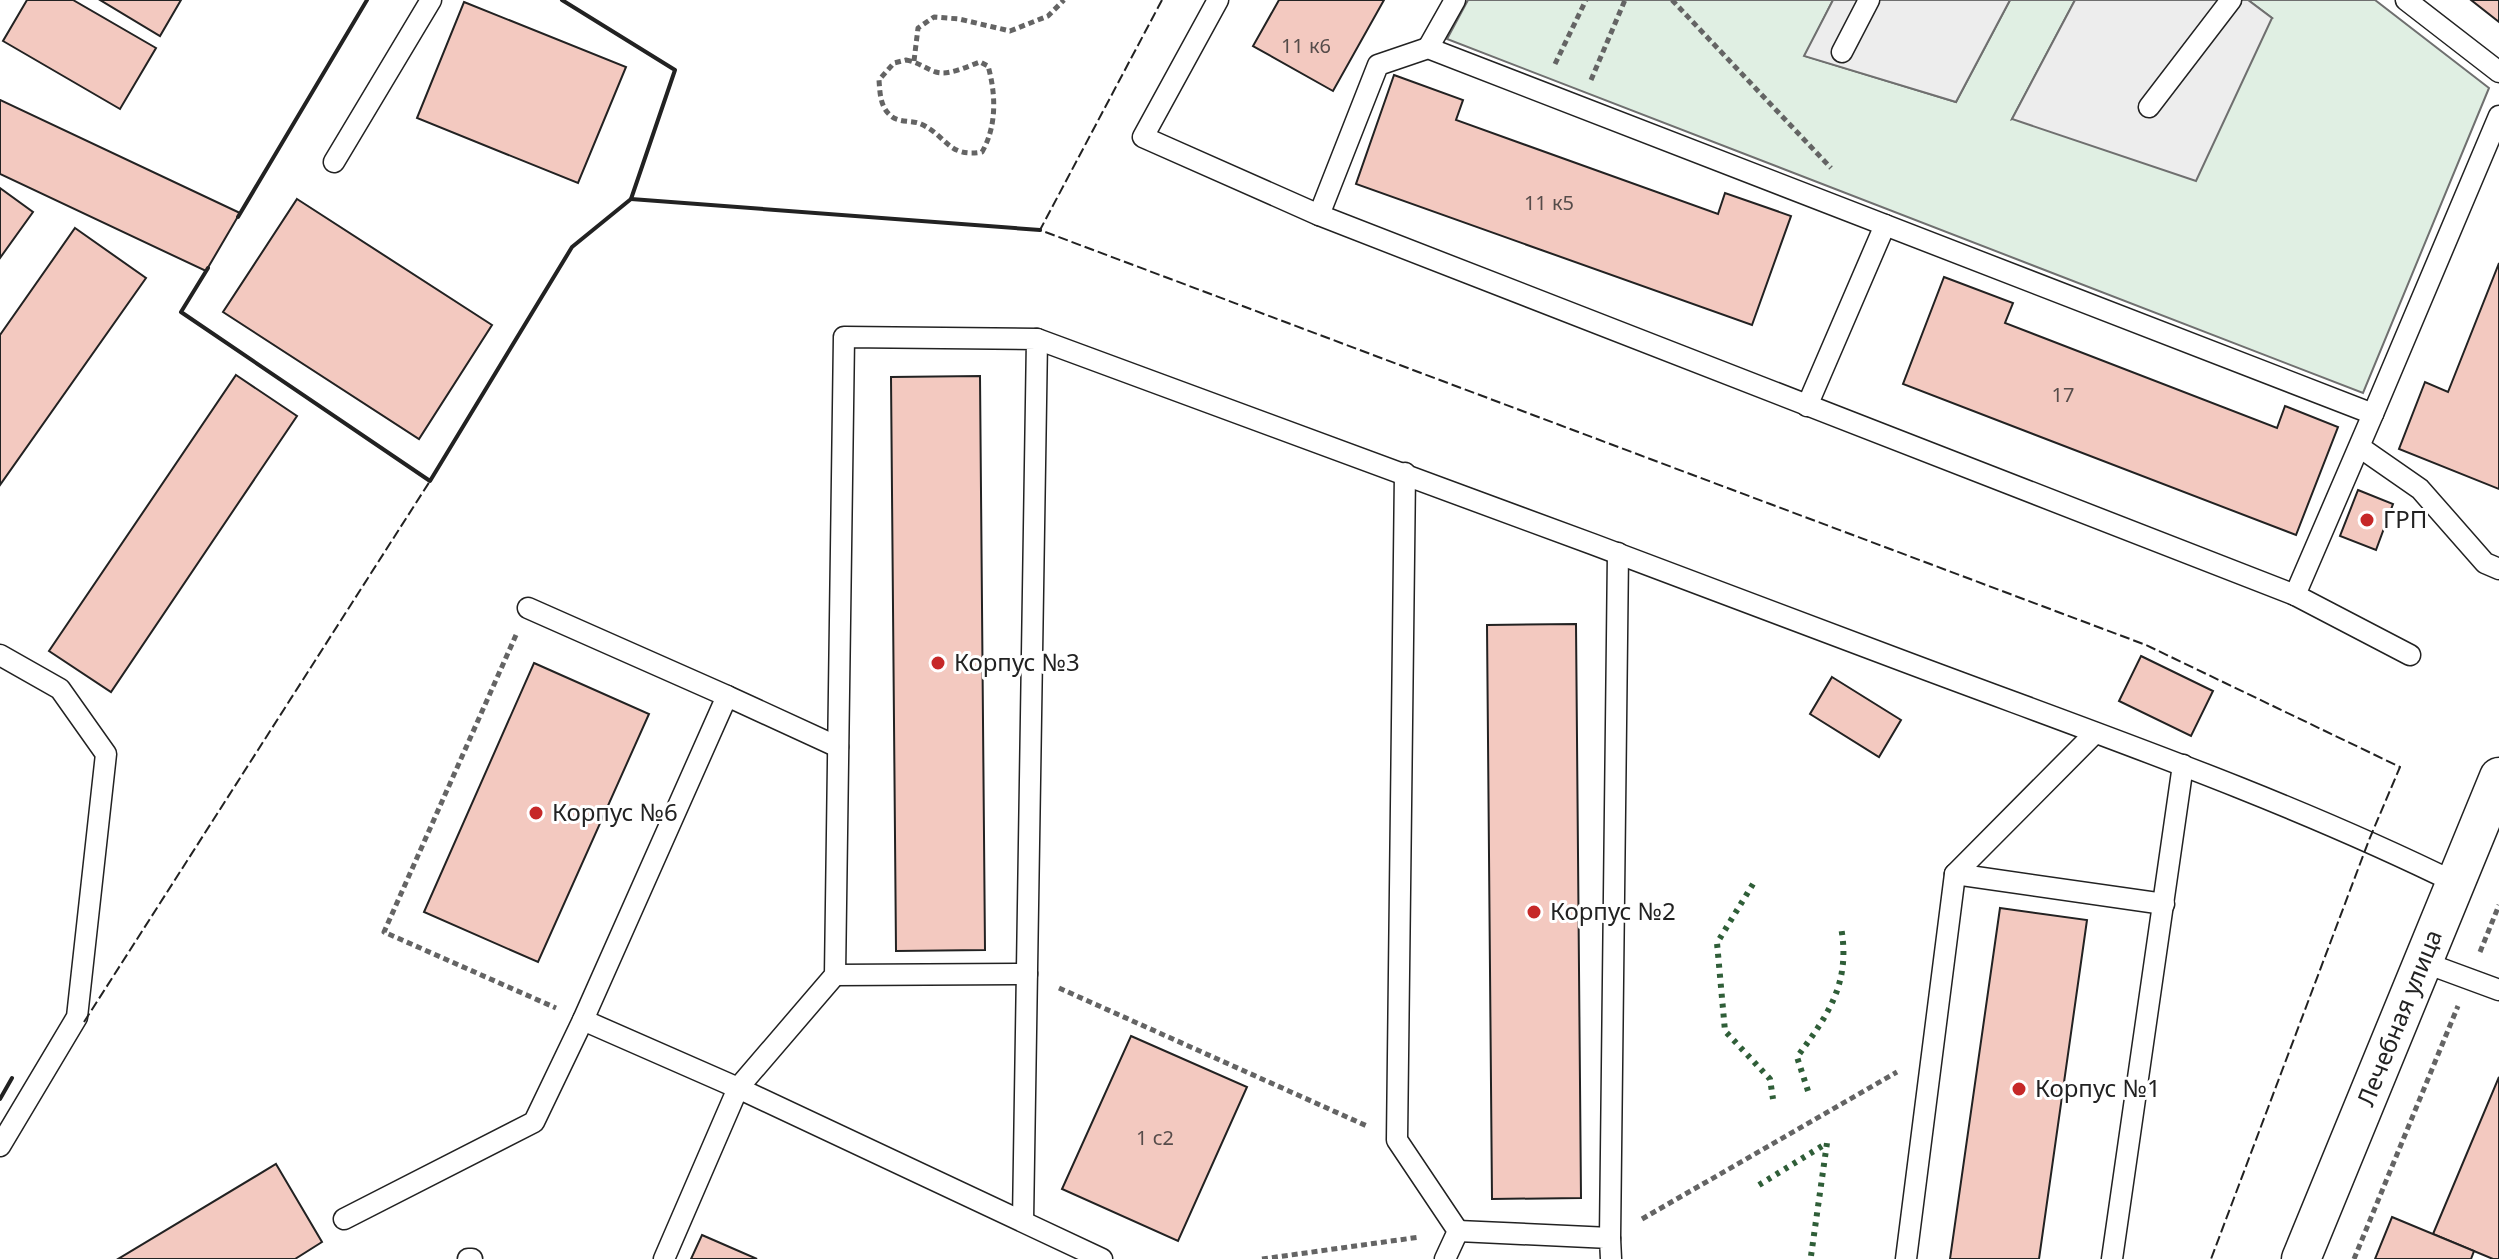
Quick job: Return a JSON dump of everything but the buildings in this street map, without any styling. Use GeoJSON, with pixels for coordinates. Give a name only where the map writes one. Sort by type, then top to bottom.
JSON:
{"type":"FeatureCollection","features":[{"type":"Feature","properties":{"kind":"street","name":"Лечебная улица"},"geometry":{"type":"LineString","coordinates":[[2301,1259],[2499,777]]}},
{"type":"Feature","properties":{"kind":"lane"},"geometry":{"type":"LineString","coordinates":[[334,162],[431,0]]}},
{"type":"Feature","properties":{"kind":"lane"},"geometry":{"type":"LineString","coordinates":[[1218,0],[1143,137],[1319,215],[2295,595],[2410,655]]}},
{"type":"Feature","properties":{"kind":"lane"},"geometry":{"type":"LineString","coordinates":[[1428,48],[1455,0]]}},
{"type":"Feature","properties":{"kind":"lane"},"geometry":{"type":"LineString","coordinates":[[1842,52],[1869,0]]}},
{"type":"Feature","properties":{"kind":"lane"},"geometry":{"type":"LineString","coordinates":[[2149,107],[2231,0]]}},
{"type":"Feature","properties":{"kind":"lane"},"geometry":{"type":"LineString","coordinates":[[2406,0],[2499,72]]}},
{"type":"Feature","properties":{"kind":"lane"},"geometry":{"type":"LineString","coordinates":[[1319,215],[1378,65],[1428,48],[2373,414]]}},
{"type":"Feature","properties":{"kind":"lane"},"geometry":{"type":"LineString","coordinates":[[2295,595],[2361,448],[2499,116]]}},
{"type":"Feature","properties":{"kind":"lane"},"geometry":{"type":"LineString","coordinates":[[1807,406],[1885,225]]}},
{"type":"Feature","properties":{"kind":"lane"},"geometry":{"type":"LineString","coordinates":[[664,1259],[738,1088],[835,975],[844,337],[1037,339],[1405,473],[2183,765],[2369,840],[2456,883]]}},
{"type":"Feature","properties":{"kind":"lane"},"geometry":{"type":"LineString","coordinates":[[1023,1221],[1037,339]]}},
{"type":"Feature","properties":{"kind":"lane"},"geometry":{"type":"LineString","coordinates":[[2361,448],[2420,489],[2485,563],[2499,569]]}},
{"type":"Feature","properties":{"kind":"lane"},"geometry":{"type":"LineString","coordinates":[[1405,473],[1397,1140],[1458,1231]]}},
{"type":"Feature","properties":{"kind":"lane"},"geometry":{"type":"LineString","coordinates":[[1611,1259],[1618,553]]}},
{"type":"Feature","properties":{"kind":"lane"},"geometry":{"type":"LineString","coordinates":[[528,608],[838,747]]}},
{"type":"Feature","properties":{"kind":"lane"},"geometry":{"type":"LineString","coordinates":[[0,655],[60,689],[106,754],[77,1017],[0,1146]]}},
{"type":"Feature","properties":{"kind":"lane"},"geometry":{"type":"LineString","coordinates":[[344,1219],[534,1122],[583,1020],[727,696]]}},
{"type":"Feature","properties":{"kind":"lane"},"geometry":{"type":"LineString","coordinates":[[1906,1259],[1955,874],[2095,733]]}},
{"type":"Feature","properties":{"kind":"lane"},"geometry":{"type":"LineString","coordinates":[[2112,1259],[2183,765]]}},
{"type":"Feature","properties":{"kind":"lane"},"geometry":{"type":"LineString","coordinates":[[1955,874],[2164,904]]}},
{"type":"Feature","properties":{"kind":"lane"},"geometry":{"type":"LineString","coordinates":[[2423,962],[2499,990]]}},
{"type":"Feature","properties":{"kind":"lane"},"geometry":{"type":"LineString","coordinates":[[835,975],[1027,974]]}},
{"type":"Feature","properties":{"kind":"lane"},"geometry":{"type":"LineString","coordinates":[[583,1020],[738,1088],[1102,1259]]}},
{"type":"Feature","properties":{"kind":"lane"},"geometry":{"type":"LineString","coordinates":[[1458,1231],[1610,1238]]}},
{"type":"Feature","properties":{"kind":"lane"},"geometry":{"type":"LineString","coordinates":[[1445,1259],[1458,1231]]}},
{"type":"Feature","properties":{"kind":"path"},"geometry":{"type":"LineString","coordinates":[[914,61],[918,28],[934,17],[959,19],[1010,31],[1048,16],[1064,0]]}},
{"type":"Feature","properties":{"kind":"path"},"geometry":{"type":"LineString","coordinates":[[1542,92],[1586,0]]}},
{"type":"Feature","properties":{"kind":"path"},"geometry":{"type":"LineString","coordinates":[[1579,106],[1625,0]]}},
{"type":"Feature","properties":{"kind":"path"},"geometry":{"type":"LineString","coordinates":[[1672,0],[1841,179]]}},
{"type":"Feature","properties":{"kind":"path"},"geometry":{"type":"LineString","coordinates":[[914,61],[936,72],[947,72],[980,62],[988,66],[992,81],[993,126],[982,152],[969,154],[955,151],[921,124],[891,116],[881,102],[879,80],[894,63],[914,61]]}},
{"type":"Feature","properties":{"kind":"path"},"geometry":{"type":"LineString","coordinates":[[528,608],[384,932],[583,1020]]}},
{"type":"Feature","properties":{"kind":"path"},"geometry":{"type":"LineString","coordinates":[[2354,1259],[2499,905]]}},
{"type":"Feature","properties":{"kind":"path"},"geometry":{"type":"LineString","coordinates":[[1027,974],[1397,1140]]}},
{"type":"Feature","properties":{"kind":"path"},"geometry":{"type":"LineString","coordinates":[[1610,1238],[1933,1051]]}},
{"type":"Feature","properties":{"kind":"path"},"geometry":{"type":"LineString","coordinates":[[1262,1259],[1458,1231]]}},
{"type":"Feature","properties":{"kind":"green space"},"geometry":{"type":"Polygon","coordinates":[[[1468,0],[1833,0],[1805,56],[1956,102],[2010,0],[2075,0],[2012,119],[2272,18],[2248,0],[2375,0],[2489,88],[2363,393],[1447,39],[1468,0]]]}},
{"type":"Feature","properties":{"kind":"shaded area"},"geometry":{"type":"Polygon","coordinates":[[[1833,0],[2010,0],[1956,102],[1804,56],[1833,0]]]}},
{"type":"Feature","properties":{"kind":"shaded area"},"geometry":{"type":"Polygon","coordinates":[[[2075,0],[2248,0],[2272,18],[2196,181],[2012,119],[2075,0]]]}},
{"type":"Feature","properties":{"kind":"hedge"},"geometry":{"type":"LineString","coordinates":[[1753,884],[1717,943],[1725,1031],[1770,1079],[1773,1099]]}},
{"type":"Feature","properties":{"kind":"hedge"},"geometry":{"type":"LineString","coordinates":[[1808,1091],[1797,1057],[1835,996],[1843,964],[1841,927]]}},
{"type":"Feature","properties":{"kind":"hedge"},"geometry":{"type":"LineString","coordinates":[[1759,1185],[1827,1143],[1811,1256]]}},
{"type":"Feature","properties":{"kind":"fence"},"geometry":{"type":"LineString","coordinates":[[1162,0],[1040,230],[2146,645],[2400,767],[2369,840],[2211,1259]]}},
{"type":"Feature","properties":{"kind":"fence"},"geometry":{"type":"LineString","coordinates":[[84,1022],[430,481]]}},
{"type":"Feature","properties":{"kind":"wall"},"geometry":{"type":"LineString","coordinates":[[238,217],[367,0]]}},
{"type":"Feature","properties":{"kind":"wall"},"geometry":{"type":"LineString","coordinates":[[208,268],[181,312],[430,481],[572,247],[631,199],[675,70],[562,0]]}},
{"type":"Feature","properties":{"kind":"wall"},"geometry":{"type":"LineString","coordinates":[[631,199],[1040,230]]}},
{"type":"Feature","properties":{"kind":"wall"},"geometry":{"type":"LineString","coordinates":[[0,1099],[12,1078]]}},
{"type":"Feature","properties":{"kind":"place","name":"ГРП"},"geometry":{"type":"Point","coordinates":[2367,520]}},
{"type":"Feature","properties":{"kind":"place","name":"Корпус №3"},"geometry":{"type":"Point","coordinates":[938,663]}},
{"type":"Feature","properties":{"kind":"place","name":"Корпус №6"},"geometry":{"type":"Point","coordinates":[536,813]}},
{"type":"Feature","properties":{"kind":"place","name":"Корпус №2"},"geometry":{"type":"Point","coordinates":[1534,912]}},
{"type":"Feature","properties":{"kind":"place","name":"Корпус №1"},"geometry":{"type":"Point","coordinates":[2019,1089]}}]}
